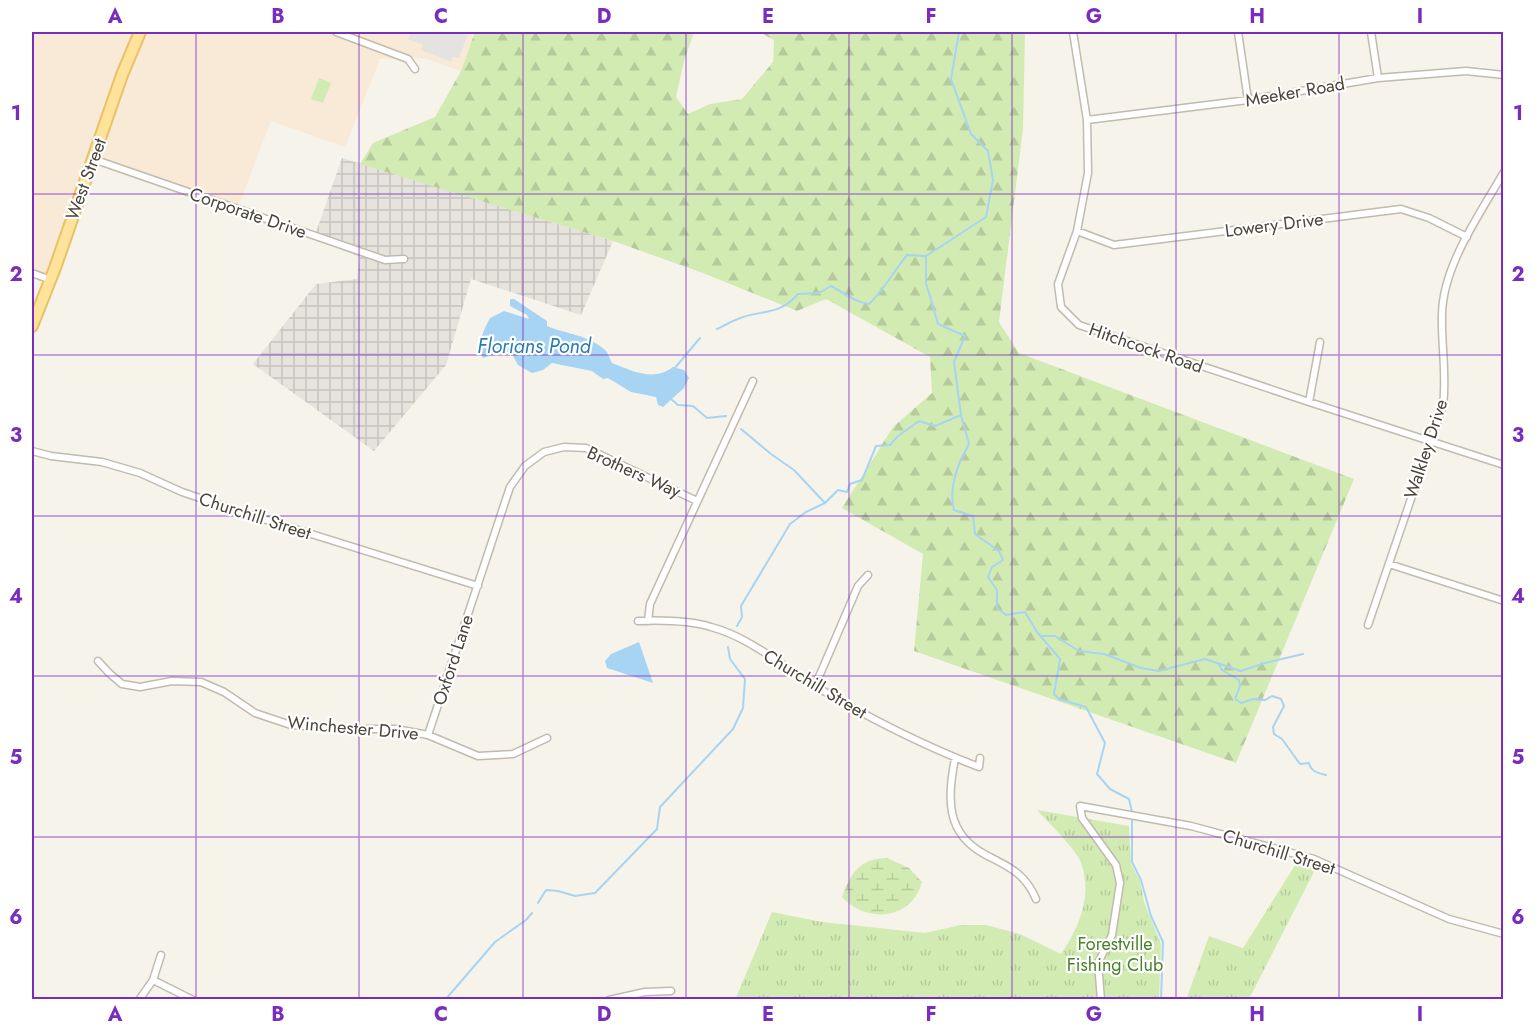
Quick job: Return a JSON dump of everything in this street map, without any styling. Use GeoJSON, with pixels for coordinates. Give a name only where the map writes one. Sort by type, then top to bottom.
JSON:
{"type":"FeatureCollection","features":[{"type":"Feature","properties":{"kind":"main road","name":"West Street"},"geometry":{"type":"LineString","coordinates":[[32,326],[51,280],[122,75],[140,32]]}},
{"type":"Feature","properties":{"kind":"street"},"geometry":{"type":"LineString","coordinates":[[336,32],[408,59],[415,69]]}},
{"type":"Feature","properties":{"kind":"street","name":"Hitchcock Road"},"geometry":{"type":"LineString","coordinates":[[1072,32],[1087,120],[1088,173],[1077,231],[1058,284],[1061,307],[1079,325],[1503,465]]}},
{"type":"Feature","properties":{"kind":"street"},"geometry":{"type":"LineString","coordinates":[[1238,32],[1248,100]]}},
{"type":"Feature","properties":{"kind":"street"},"geometry":{"type":"LineString","coordinates":[[1371,32],[1378,78]]}},
{"type":"Feature","properties":{"kind":"street","name":"Meeker Road"},"geometry":{"type":"LineString","coordinates":[[1087,120],[1248,100],[1378,78],[1466,71],[1503,75]]}},
{"type":"Feature","properties":{"kind":"street","name":"Corporate Drive"},"geometry":{"type":"LineString","coordinates":[[93,159],[385,260],[405,259]]}},
{"type":"Feature","properties":{"kind":"street","name":"Walkley Drive"},"geometry":{"type":"LineString","coordinates":[[1368,625],[1443,405],[1445,389],[1442,313],[1445,289],[1451,270],[1467,237],[1503,172]]}},
{"type":"Feature","properties":{"kind":"street","name":"Lowery Drive"},"geometry":{"type":"LineString","coordinates":[[1077,231],[1114,245],[1401,208],[1429,218],[1467,237]]}},
{"type":"Feature","properties":{"kind":"street"},"geometry":{"type":"LineString","coordinates":[[32,273],[51,280]]}},
{"type":"Feature","properties":{"kind":"street"},"geometry":{"type":"LineString","coordinates":[[1309,402],[1320,342]]}},
{"type":"Feature","properties":{"kind":"street"},"geometry":{"type":"LineString","coordinates":[[648,621],[650,604],[753,381]]}},
{"type":"Feature","properties":{"kind":"street","name":"Brothers Way"},"geometry":{"type":"LineString","coordinates":[[478,586],[510,487],[525,466],[544,452],[564,447],[586,448],[697,501]]}},
{"type":"Feature","properties":{"kind":"street","name":"Churchill Street"},"geometry":{"type":"LineString","coordinates":[[32,452],[102,462],[140,473],[182,492],[244,513],[478,586]]}},
{"type":"Feature","properties":{"kind":"street"},"geometry":{"type":"LineString","coordinates":[[1389,564],[1503,601]]}},
{"type":"Feature","properties":{"kind":"street"},"geometry":{"type":"LineString","coordinates":[[815,686],[858,586],[868,575]]}},
{"type":"Feature","properties":{"kind":"street","name":"Oxford Lane"},"geometry":{"type":"LineString","coordinates":[[428,735],[478,586]]}},
{"type":"Feature","properties":{"kind":"street","name":"Churchill Street"},"geometry":{"type":"LineString","coordinates":[[638,621],[690,622],[727,632],[746,641],[815,686],[909,738],[979,767],[980,758]]}},
{"type":"Feature","properties":{"kind":"street","name":"Winchester Drive"},"geometry":{"type":"LineString","coordinates":[[98,661],[122,684],[140,687],[172,681],[201,682],[224,692],[255,712],[291,725],[345,729],[396,729],[428,735],[478,756],[513,754],[547,738]]}},
{"type":"Feature","properties":{"kind":"street"},"geometry":{"type":"LineString","coordinates":[[955,758],[949,790],[951,815],[962,836],[982,853],[1004,863],[1022,875],[1036,899]]}},
{"type":"Feature","properties":{"kind":"street","name":"Churchill Street"},"geometry":{"type":"LineString","coordinates":[[1101,999],[1098,963],[1112,935],[1120,883],[1116,865],[1082,818],[1080,806],[1191,826],[1314,859],[1449,919],[1503,934]]}},
{"type":"Feature","properties":{"kind":"street"},"geometry":{"type":"LineString","coordinates":[[139,999],[153,980],[161,955]]}},
{"type":"Feature","properties":{"kind":"street"},"geometry":{"type":"LineString","coordinates":[[153,980],[193,999]]}},
{"type":"Feature","properties":{"kind":"street"},"geometry":{"type":"LineString","coordinates":[[609,999],[645,992],[671,991]]}},
{"type":"Feature","properties":{"kind":"shaded area"},"geometry":{"type":"Polygon","coordinates":[[[32,32],[475,32],[461,71],[424,58],[380,59],[345,147],[271,121],[238,207],[92,155],[48,276],[32,269],[32,32]]]}},
{"type":"Feature","properties":{"kind":"shaded area"},"geometry":{"type":"Polygon","coordinates":[[[411,32],[469,32],[459,58],[453,57],[451,62],[421,50],[423,45],[408,39],[411,32]]]}},
{"type":"Feature","properties":{"kind":"shaded area"},"geometry":{"type":"Polygon","coordinates":[[[342,158],[613,241],[581,315],[471,279],[446,365],[374,451],[253,364],[316,284],[357,279],[360,257],[314,238],[342,158]]]}},
{"type":"Feature","properties":{"kind":"green space"},"geometry":{"type":"Polygon","coordinates":[[[475,32],[694,32],[684,61],[676,97],[688,114],[710,104],[742,99],[773,62],[774,40],[759,32],[1025,32],[1023,129],[999,322],[1019,353],[1354,479],[1236,763],[914,651],[923,554],[842,508],[893,427],[932,393],[930,357],[826,299],[797,311],[703,273],[613,241],[360,164],[373,143],[435,117],[461,71],[475,32]]]}},
{"type":"Feature","properties":{"kind":"green space"},"geometry":{"type":"Polygon","coordinates":[[[319,78],[331,83],[323,103],[311,99],[319,78]]]}},
{"type":"Feature","properties":{"kind":"green space","name":"Forestville Fishing Club"},"geometry":{"type":"Polygon","coordinates":[[[1037,810],[1129,826],[1131,864],[1140,881],[1144,902],[1161,944],[1159,999],[735,1000],[772,912],[822,922],[925,933],[961,925],[986,925],[1020,934],[1061,954],[1082,911],[1085,899],[1084,875],[1081,863],[1074,851],[1037,810]]]}},
{"type":"Feature","properties":{"kind":"green space"},"geometry":{"type":"Polygon","coordinates":[[[887,858],[909,868],[922,882],[917,895],[909,904],[899,911],[875,914],[852,906],[842,897],[857,869],[870,861],[887,858]]]}},
{"type":"Feature","properties":{"kind":"green space","name":"Forestville Fishing Club"},"geometry":{"type":"Polygon","coordinates":[[[1299,859],[1318,864],[1249,999],[1186,1000],[1209,936],[1243,948],[1299,859]]]}},
{"type":"Feature","properties":{"kind":"water","name":"Florians Pond"},"geometry":{"type":"Polygon","coordinates":[[[510,299],[514,299],[547,321],[547,326],[599,345],[606,351],[612,363],[643,374],[658,374],[673,367],[684,370],[689,378],[684,388],[663,407],[658,405],[656,397],[631,392],[608,378],[603,379],[592,371],[552,363],[543,370],[532,373],[518,365],[511,352],[483,358],[480,343],[490,318],[504,311],[529,319],[527,315],[510,306],[510,299]]]}},
{"type":"Feature","properties":{"kind":"water"},"geometry":{"type":"Polygon","coordinates":[[[639,642],[653,683],[607,668],[605,661],[611,654],[639,642]]]}},
{"type":"Feature","properties":{"kind":"waterway"},"geometry":{"type":"LineString","coordinates":[[959,32],[951,79],[971,134],[988,151],[993,180],[986,217],[926,256],[926,283],[938,324],[965,336],[954,362],[961,415],[969,444],[953,484],[952,501],[954,510],[973,516],[975,534],[999,551],[1003,560],[992,567],[988,577],[997,590],[997,608],[1006,615],[1025,612],[1037,632],[1060,659],[1054,694],[1059,699],[1086,707],[1105,743],[1097,774],[1110,789],[1129,799],[1132,812]]}},
{"type":"Feature","properties":{"kind":"waterway"},"geometry":{"type":"LineString","coordinates":[[717,329],[743,317],[779,308],[798,294],[819,293],[831,286],[854,299],[869,304],[907,255],[926,256]]}},
{"type":"Feature","properties":{"kind":"waterway"},"geometry":{"type":"LineString","coordinates":[[674,369],[700,338]]}},
{"type":"Feature","properties":{"kind":"waterway"},"geometry":{"type":"LineString","coordinates":[[671,399],[678,405],[693,406],[707,418],[726,416]]}},
{"type":"Feature","properties":{"kind":"waterway"},"geometry":{"type":"LineString","coordinates":[[737,626],[742,617],[741,606],[790,524],[806,512],[825,503],[838,490],[847,492],[850,484],[862,480],[876,446],[890,445],[898,436],[919,421],[935,426],[961,415]]}},
{"type":"Feature","properties":{"kind":"waterway"},"geometry":{"type":"LineString","coordinates":[[741,429],[794,470],[824,502]]}},
{"type":"Feature","properties":{"kind":"waterway"},"geometry":{"type":"LineString","coordinates":[[1041,636],[1055,636],[1079,651],[1104,654],[1141,668],[1159,671],[1205,659],[1241,671],[1303,654]]}},
{"type":"Feature","properties":{"kind":"waterway"},"geometry":{"type":"LineString","coordinates":[[538,903],[546,890],[575,896],[595,893],[657,829],[660,807],[733,729],[743,708],[745,679],[730,659],[728,647]]}},
{"type":"Feature","properties":{"kind":"waterway"},"geometry":{"type":"LineString","coordinates":[[1218,663],[1222,670],[1239,680],[1240,686],[1235,699],[1241,703],[1254,699],[1265,700],[1272,696],[1281,699],[1284,706],[1273,727],[1274,734],[1282,739],[1300,764],[1309,763],[1313,770],[1326,775]]}},
{"type":"Feature","properties":{"kind":"waterway"},"geometry":{"type":"LineString","coordinates":[[1132,819],[1132,862],[1141,880],[1151,916],[1163,942],[1161,1000]]}},
{"type":"Feature","properties":{"kind":"waterway"},"geometry":{"type":"LineString","coordinates":[[445,1000],[495,942],[526,920],[532,913]]}}]}
